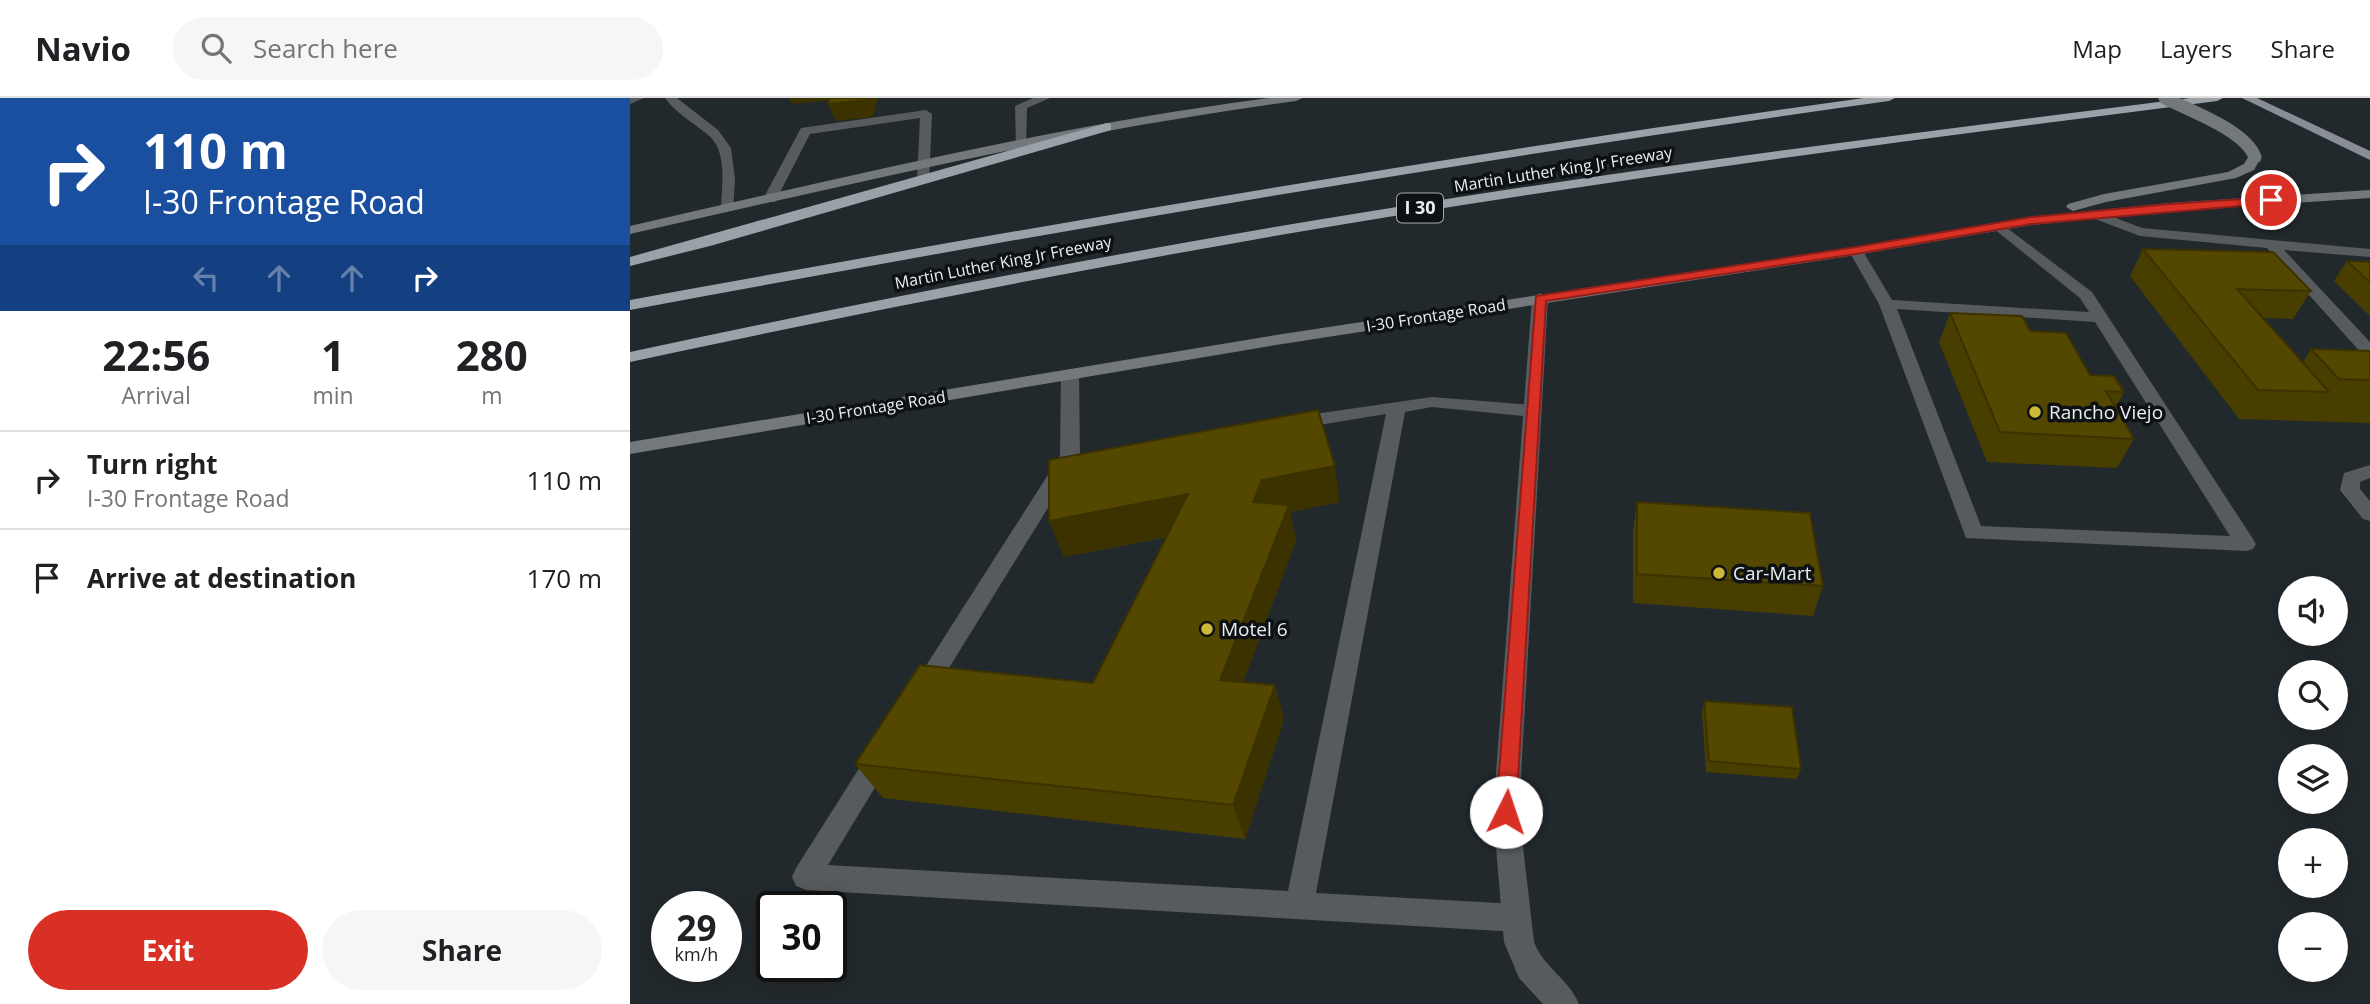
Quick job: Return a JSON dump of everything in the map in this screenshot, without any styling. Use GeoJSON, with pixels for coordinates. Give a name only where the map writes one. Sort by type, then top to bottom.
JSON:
{"type":"FeatureCollection","features":[{"type":"Feature","properties":{"kind":"highway","name":"Martin Luther King Jr Freeway"},"geometry":{"type":"LineString","coordinates":[[630,305],[963,243],[1655,129],[1889,98]]}},
{"type":"Feature","properties":{"kind":"highway","name":"Martin Luther King Jr Freeway"},"geometry":{"type":"LineString","coordinates":[[630,357],[854,308],[1134,256],[1510,193],[1789,153],[2217,98]]}},
{"type":"Feature","properties":{"kind":"highway"},"geometry":{"type":"LineString","coordinates":[[630,261],[705,243],[1107,127]]}},
{"type":"Feature","properties":{"kind":"main road"},"geometry":{"type":"LineString","coordinates":[[630,230],[1020,144],[1260,100],[1296,98]]}},
{"type":"Feature","properties":{"kind":"main road"},"geometry":{"type":"LineString","coordinates":[[2031,220],[2104,198],[2231,175],[2249,167],[2255,157],[2251,146],[2237,135],[2165,98]]}},
{"type":"Feature","properties":{"kind":"main road"},"geometry":{"type":"LineString","coordinates":[[2248,98],[2370,156]]}},
{"type":"Feature","properties":{"kind":"main road","name":"I-30 Frontage Road"},"geometry":{"type":"LineString","coordinates":[[630,448],[1540,298],[1856,251],[2031,220],[2370,194]]}},
{"type":"Feature","properties":{"kind":"street"},"geometry":{"type":"LineString","coordinates":[[630,101],[638,98]]}},
{"type":"Feature","properties":{"kind":"street"},"geometry":{"type":"LineString","coordinates":[[671,98],[694,121],[717,135],[729,162],[728,208]]}},
{"type":"Feature","properties":{"kind":"street"},"geometry":{"type":"LineString","coordinates":[[1020,144],[1021,106],[1044,98]]}},
{"type":"Feature","properties":{"kind":"street"},"geometry":{"type":"LineString","coordinates":[[770,199],[805,131],[926,114],[924,180]]}},
{"type":"Feature","properties":{"kind":"street"},"geometry":{"type":"LineString","coordinates":[[2095,214],[2140,232],[2370,253]]}},
{"type":"Feature","properties":{"kind":"street"},"geometry":{"type":"LineString","coordinates":[[1856,251],[1887,304],[1973,533],[2245,544],[2086,295],[1999,226]]}},
{"type":"Feature","properties":{"kind":"street"},"geometry":{"type":"LineString","coordinates":[[2272,245],[2370,352]]}},
{"type":"Feature","properties":{"kind":"street"},"geometry":{"type":"LineString","coordinates":[[1540,298],[1506,812],[1519,942],[1529,968],[1564,1004]]}},
{"type":"Feature","properties":{"kind":"street"},"geometry":{"type":"LineString","coordinates":[[1887,304],[2099,317]]}},
{"type":"Feature","properties":{"kind":"street"},"geometry":{"type":"LineString","coordinates":[[908,713],[1077,455],[1070,374]]}},
{"type":"Feature","properties":{"kind":"street"},"geometry":{"type":"LineString","coordinates":[[1274,426],[1432,402],[1533,411]]}},
{"type":"Feature","properties":{"kind":"street"},"geometry":{"type":"LineString","coordinates":[[1298,906],[1396,407]]}},
{"type":"Feature","properties":{"kind":"street"},"geometry":{"type":"LineString","coordinates":[[2370,471],[2351,478],[2350,490],[2370,514]]}},
{"type":"Feature","properties":{"kind":"street"},"geometry":{"type":"LineString","coordinates":[[894,736],[806,877],[1517,919]]}},
{"type":"Feature","properties":{"kind":"building"},"geometry":{"type":"Polygon","coordinates":[[[830,98],[866,98],[828,104],[830,98]]]}},
{"type":"Feature","properties":{"kind":"building"},"geometry":{"type":"Polygon","coordinates":[[[2143,249],[2273,252],[2311,291],[2237,289],[2329,392],[2258,390],[2143,249]]]}},
{"type":"Feature","properties":{"kind":"building"},"geometry":{"type":"Polygon","coordinates":[[[2347,261],[2370,262],[2370,282],[2347,261]]]}},
{"type":"Feature","properties":{"kind":"building"},"geometry":{"type":"Polygon","coordinates":[[[1950,313],[2022,316],[2030,331],[2066,333],[2090,375],[2114,376],[2124,392],[2106,391],[2134,439],[2000,432],[1950,313]]]}},
{"type":"Feature","properties":{"kind":"building"},"geometry":{"type":"Polygon","coordinates":[[[2311,349],[2370,351],[2370,380],[2339,379],[2311,349]]]}},
{"type":"Feature","properties":{"kind":"building","name":"Motel 6"},"geometry":{"type":"Polygon","coordinates":[[[1318,410],[1335,466],[1262,480],[1253,502],[1289,505],[1220,680],[1275,685],[1233,805],[855,764],[920,665],[1093,683],[1188,494],[1049,521],[1049,460],[1318,410]]]}},
{"type":"Feature","properties":{"kind":"building"},"geometry":{"type":"Polygon","coordinates":[[[1637,502],[1810,513],[1823,586],[1637,574],[1637,502]]]}},
{"type":"Feature","properties":{"kind":"building"},"geometry":{"type":"Polygon","coordinates":[[[1704,701],[1792,707],[1801,769],[1709,761],[1704,701]]]}},
{"type":"Feature","properties":{"kind":"place","name":"Rancho Viejo"},"geometry":{"type":"Point","coordinates":[2035,412]}},
{"type":"Feature","properties":{"kind":"place","name":"Car-Mart"},"geometry":{"type":"Point","coordinates":[1719,573]}},
{"type":"Feature","properties":{"kind":"place","name":"Motel 6"},"geometry":{"type":"Point","coordinates":[1207,629]}},
{"type":"Feature","properties":{"kind":"route"},"geometry":{"type":"LineString","coordinates":[[1506,812],[1540,298],[1856,251],[2031,220],[2271,200]]}}]}
